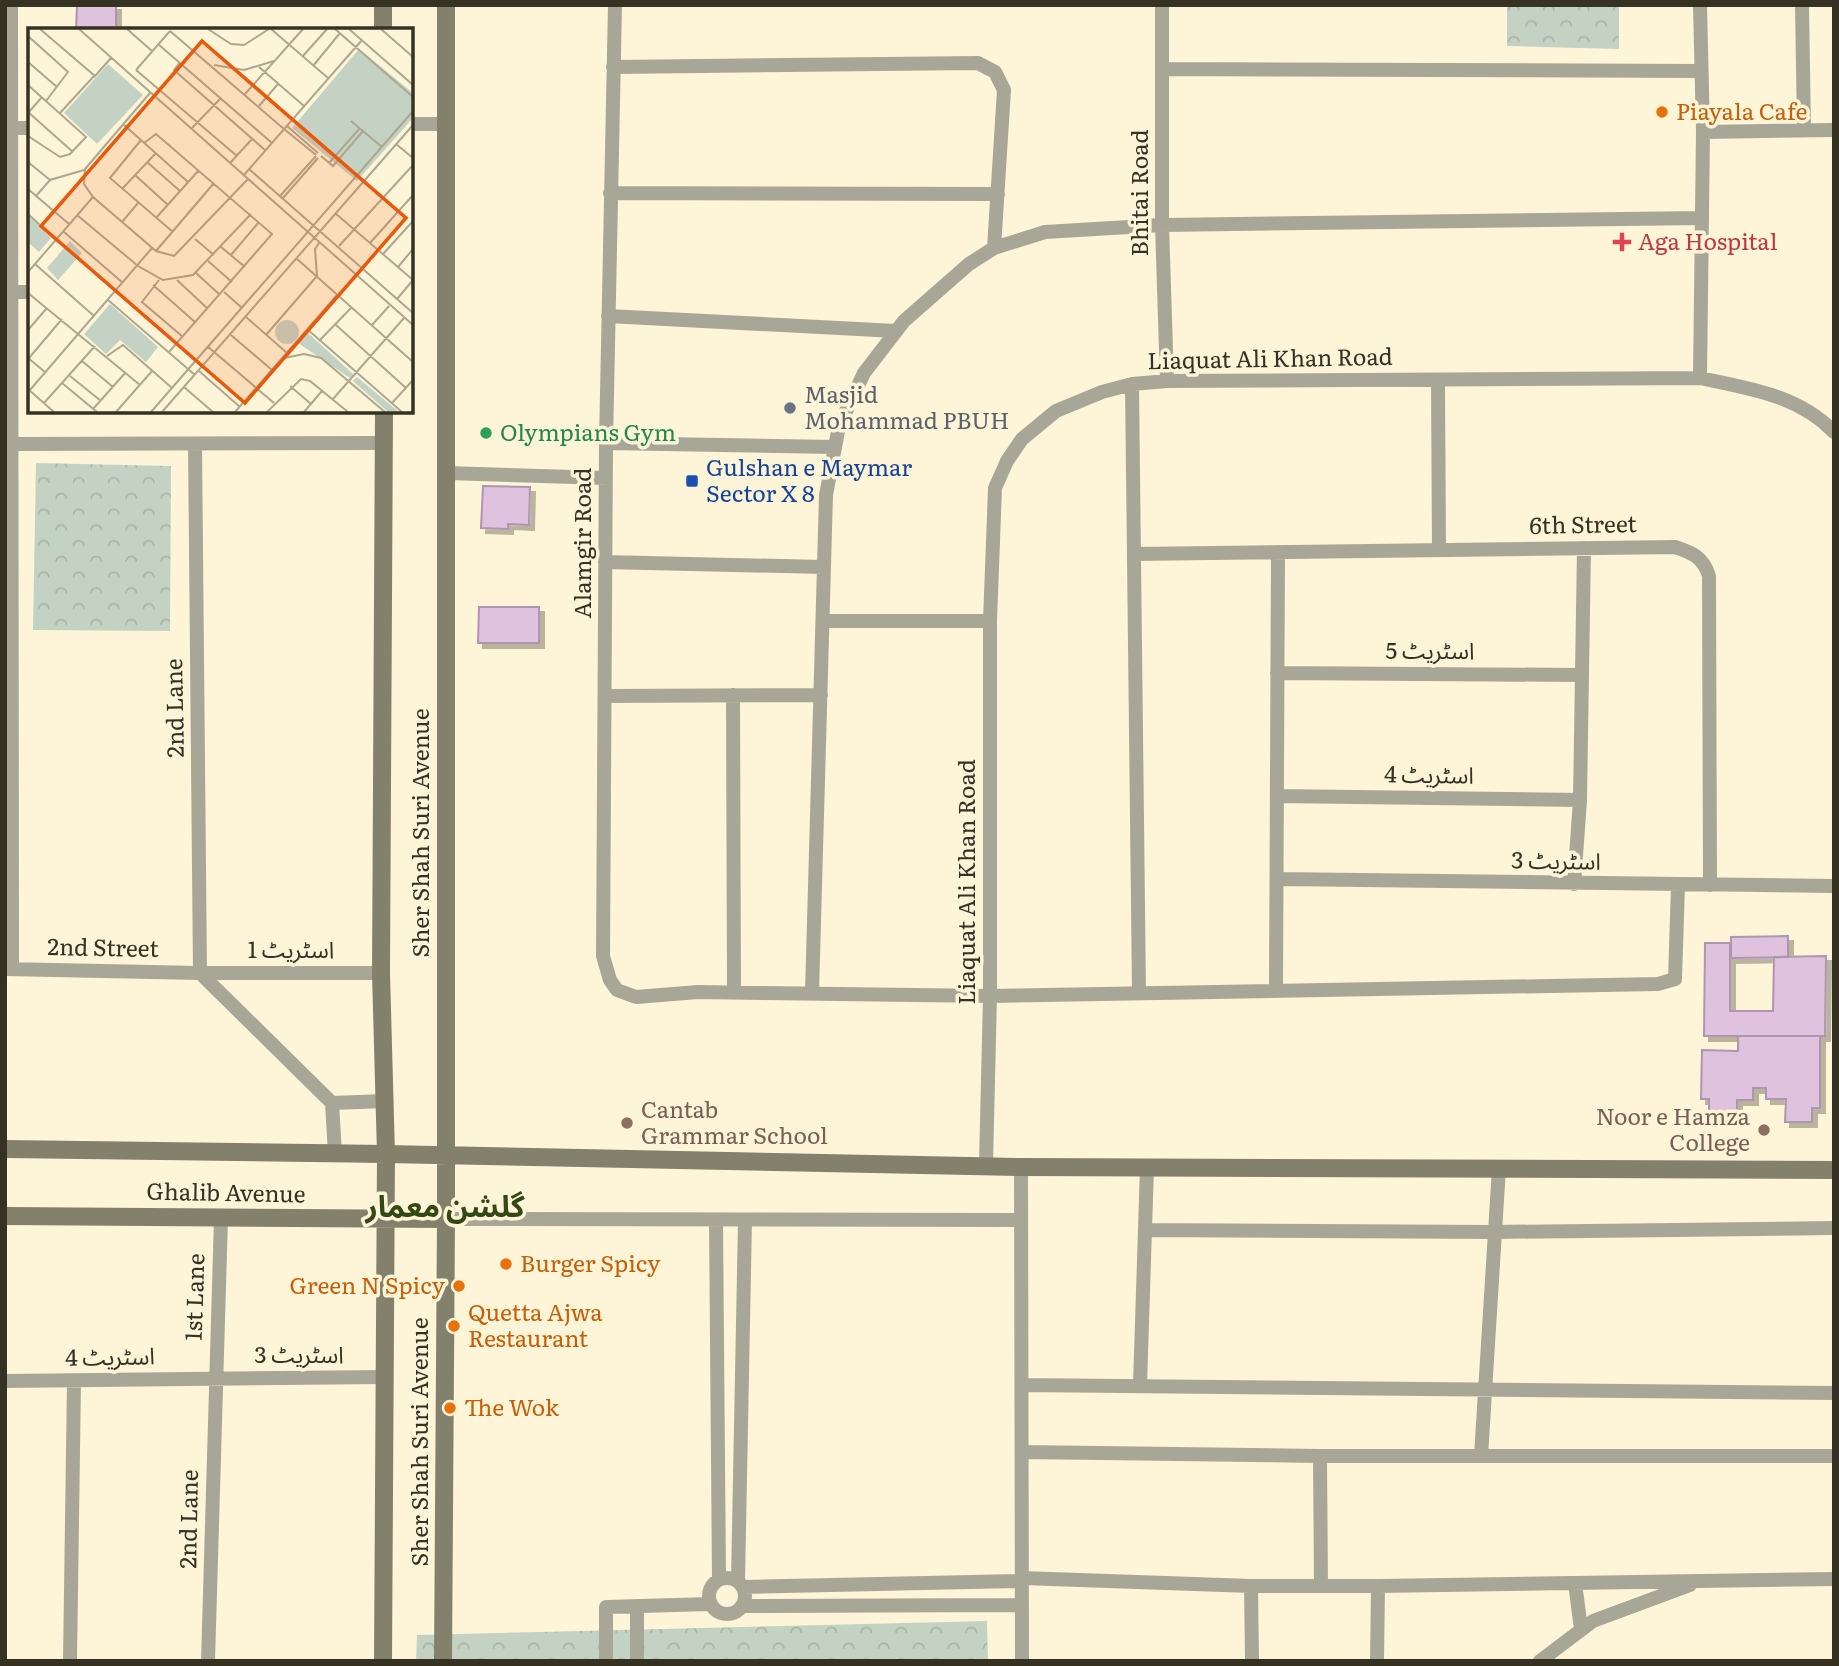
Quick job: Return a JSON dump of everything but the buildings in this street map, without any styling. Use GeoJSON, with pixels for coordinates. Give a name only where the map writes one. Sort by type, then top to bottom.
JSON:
{"type":"FeatureCollection","features":[{"type":"Feature","properties":{"kind":"street"},"geometry":{"type":"LineString","coordinates":[[9,969],[9,527],[12,444],[8,398],[12,292],[8,128],[11,5]]}},
{"type":"Feature","properties":{"kind":"street"},"geometry":{"type":"LineString","coordinates":[[383,5],[383,28]]}},
{"type":"Feature","properties":{"kind":"street","name":"Sher Shah Suri Avenue"},"geometry":{"type":"LineString","coordinates":[[443,1661],[446,1219],[446,5]]}},
{"type":"Feature","properties":{"kind":"street","name":"Alamgir Road"},"geometry":{"type":"LineString","coordinates":[[615,5],[606,443],[603,956],[610,980],[617,990],[636,998],[698,992],[734,993]]}},
{"type":"Feature","properties":{"kind":"street","name":"Bhitai Road"},"geometry":{"type":"LineString","coordinates":[[1162,5],[1162,225],[1167,381]]}},
{"type":"Feature","properties":{"kind":"street"},"geometry":{"type":"LineString","coordinates":[[1700,5],[1703,132],[1700,378]]}},
{"type":"Feature","properties":{"kind":"street"},"geometry":{"type":"LineString","coordinates":[[1802,5],[1804,130]]}},
{"type":"Feature","properties":{"kind":"street"},"geometry":{"type":"LineString","coordinates":[[613,67],[978,63],[995,72],[1004,90],[994,248]]}},
{"type":"Feature","properties":{"kind":"street"},"geometry":{"type":"LineString","coordinates":[[1162,69],[1701,71]]}},
{"type":"Feature","properties":{"kind":"street"},"geometry":{"type":"LineString","coordinates":[[413,124],[447,124]]}},
{"type":"Feature","properties":{"kind":"street"},"geometry":{"type":"LineString","coordinates":[[8,128],[28,128]]}},
{"type":"Feature","properties":{"kind":"street"},"geometry":{"type":"LineString","coordinates":[[1703,132],[1834,130]]}},
{"type":"Feature","properties":{"kind":"street"},"geometry":{"type":"LineString","coordinates":[[610,193],[998,194]]}},
{"type":"Feature","properties":{"kind":"street"},"geometry":{"type":"LineString","coordinates":[[812,993],[826,495],[839,426],[864,373],[904,321],[969,264],[994,248],[1045,232],[1162,225],[1701,218]]}},
{"type":"Feature","properties":{"kind":"street"},"geometry":{"type":"LineString","coordinates":[[12,292],[28,292]]}},
{"type":"Feature","properties":{"kind":"street"},"geometry":{"type":"LineString","coordinates":[[608,316],[897,331]]}},
{"type":"Feature","properties":{"kind":"street","name":"Liaquat Ali Khan Road"},"geometry":{"type":"LineString","coordinates":[[986,1164],[990,996],[990,621],[995,488],[1007,461],[1022,439],[1056,411],[1102,392],[1132,384],[1167,381],[1700,378],[1768,392],[1803,407],[1834,432]]}},
{"type":"Feature","properties":{"kind":"street"},"geometry":{"type":"LineString","coordinates":[[1437,380],[1439,550]]}},
{"type":"Feature","properties":{"kind":"street"},"geometry":{"type":"LineString","coordinates":[[1132,384],[1139,993]]}},
{"type":"Feature","properties":{"kind":"street","name":"Sher Shah Suri Avenue"},"geometry":{"type":"LineString","coordinates":[[383,1661],[386,1154],[382,973],[384,413]]}},
{"type":"Feature","properties":{"kind":"street"},"geometry":{"type":"LineString","coordinates":[[12,444],[384,443]]}},
{"type":"Feature","properties":{"kind":"street"},"geometry":{"type":"LineString","coordinates":[[606,443],[835,447]]}},
{"type":"Feature","properties":{"kind":"street","name":"2nd Lane"},"geometry":{"type":"LineString","coordinates":[[195,444],[200,973]]}},
{"type":"Feature","properties":{"kind":"street"},"geometry":{"type":"LineString","coordinates":[[447,473],[606,478]]}},
{"type":"Feature","properties":{"kind":"street","name":"6th Street"},"geometry":{"type":"LineString","coordinates":[[1134,554],[1675,547],[1693,553],[1704,562],[1709,576],[1710,885]]}},
{"type":"Feature","properties":{"kind":"street"},"geometry":{"type":"LineString","coordinates":[[1574,884],[1580,800],[1584,548]]}},
{"type":"Feature","properties":{"kind":"street"},"geometry":{"type":"LineString","coordinates":[[1276,990],[1278,552]]}},
{"type":"Feature","properties":{"kind":"street"},"geometry":{"type":"LineString","coordinates":[[605,562],[824,567]]}},
{"type":"Feature","properties":{"kind":"street"},"geometry":{"type":"LineString","coordinates":[[822,621],[990,621]]}},
{"type":"Feature","properties":{"kind":"street","name":"اسٹریٹ 5"},"geometry":{"type":"LineString","coordinates":[[1277,673],[1582,675]]}},
{"type":"Feature","properties":{"kind":"street"},"geometry":{"type":"LineString","coordinates":[[733,695],[734,993],[990,996],[1658,984],[1675,979],[1678,885]]}},
{"type":"Feature","properties":{"kind":"street"},"geometry":{"type":"LineString","coordinates":[[605,696],[821,695]]}},
{"type":"Feature","properties":{"kind":"street","name":"اسٹریٹ 4"},"geometry":{"type":"LineString","coordinates":[[1278,796],[1580,800]]}},
{"type":"Feature","properties":{"kind":"street","name":"اسٹریٹ 3"},"geometry":{"type":"LineString","coordinates":[[1278,879],[1834,886]]}},
{"type":"Feature","properties":{"kind":"street","name":"2nd Street"},"geometry":{"type":"LineString","coordinates":[[9,969],[200,973]]}},
{"type":"Feature","properties":{"kind":"street"},"geometry":{"type":"LineString","coordinates":[[200,973],[332,1103],[335,1154]]}},
{"type":"Feature","properties":{"kind":"street","name":"اسٹریٹ 1"},"geometry":{"type":"LineString","coordinates":[[200,973],[382,973]]}},
{"type":"Feature","properties":{"kind":"street"},"geometry":{"type":"LineString","coordinates":[[332,1103],[385,1101]]}},
{"type":"Feature","properties":{"kind":"street","name":"Ghalib Avenue"},"geometry":{"type":"LineString","coordinates":[[5,1149],[986,1164],[1021,1167],[1834,1170]]}},
{"type":"Feature","properties":{"kind":"street"},"geometry":{"type":"LineString","coordinates":[[1021,1167],[1022,1661]]}},
{"type":"Feature","properties":{"kind":"street"},"geometry":{"type":"LineString","coordinates":[[1140,1385],[1147,1167]]}},
{"type":"Feature","properties":{"kind":"street"},"geometry":{"type":"LineString","coordinates":[[1481,1456],[1483,1388],[1499,1168]]}},
{"type":"Feature","properties":{"kind":"street","name":"Ghalib Avenue"},"geometry":{"type":"LineString","coordinates":[[5,1216],[446,1219]]}},
{"type":"Feature","properties":{"kind":"street","name":"1st Lane"},"geometry":{"type":"LineString","coordinates":[[215,1378],[221,1218]]}},
{"type":"Feature","properties":{"kind":"street"},"geometry":{"type":"LineString","coordinates":[[446,1219],[1021,1220]]}},
{"type":"Feature","properties":{"kind":"street"},"geometry":{"type":"LineString","coordinates":[[716,1220],[719,1579]]}},
{"type":"Feature","properties":{"kind":"street"},"geometry":{"type":"LineString","coordinates":[[744,1220],[741,1584],[745,1600],[735,1612],[726,1614],[716,1611],[710,1604],[708,1594],[719,1579],[729,1577],[741,1584],[1022,1580],[1251,1586],[1834,1578]]}},
{"type":"Feature","properties":{"kind":"street"},"geometry":{"type":"LineString","coordinates":[[1145,1230],[1494,1232],[1834,1228]]}},
{"type":"Feature","properties":{"kind":"street","name":"اسٹریٹ 3"},"geometry":{"type":"LineString","coordinates":[[215,1378],[384,1377]]}},
{"type":"Feature","properties":{"kind":"street","name":"2nd Lane"},"geometry":{"type":"LineString","coordinates":[[208,1661],[215,1378]]}},
{"type":"Feature","properties":{"kind":"street","name":"اسٹریٹ 4"},"geometry":{"type":"LineString","coordinates":[[5,1381],[215,1378]]}},
{"type":"Feature","properties":{"kind":"street"},"geometry":{"type":"LineString","coordinates":[[70,1661],[74,1381]]}},
{"type":"Feature","properties":{"kind":"street"},"geometry":{"type":"LineString","coordinates":[[1021,1385],[1834,1393]]}},
{"type":"Feature","properties":{"kind":"street"},"geometry":{"type":"LineString","coordinates":[[1022,1452],[1320,1456],[1834,1456]]}},
{"type":"Feature","properties":{"kind":"street"},"geometry":{"type":"LineString","coordinates":[[1320,1456],[1321,1586]]}},
{"type":"Feature","properties":{"kind":"street"},"geometry":{"type":"LineString","coordinates":[[1540,1661],[1592,1621],[1701,1581]]}},
{"type":"Feature","properties":{"kind":"street"},"geometry":{"type":"LineString","coordinates":[[1575,1583],[1581,1629]]}},
{"type":"Feature","properties":{"kind":"street"},"geometry":{"type":"LineString","coordinates":[[1251,1586],[1252,1661]]}},
{"type":"Feature","properties":{"kind":"street"},"geometry":{"type":"LineString","coordinates":[[1377,1661],[1378,1586]]}},
{"type":"Feature","properties":{"kind":"street"},"geometry":{"type":"LineString","coordinates":[[606,1661],[606,1607],[710,1604]]}},
{"type":"Feature","properties":{"kind":"street"},"geometry":{"type":"LineString","coordinates":[[742,1606],[1022,1605]]}},
{"type":"Feature","properties":{"kind":"street"},"geometry":{"type":"LineString","coordinates":[[637,1606],[637,1661]]}},
{"type":"Feature","properties":{"kind":"green space"},"geometry":{"type":"Polygon","coordinates":[[[1507,5],[1619,5],[1619,49],[1507,46],[1507,5]]]}},
{"type":"Feature","properties":{"kind":"green space"},"geometry":{"type":"Polygon","coordinates":[[[36,463],[171,466],[170,631],[33,630],[36,463]]]}},
{"type":"Feature","properties":{"kind":"green space"},"geometry":{"type":"Polygon","coordinates":[[[987,1621],[988,1661],[416,1661],[417,1635],[987,1621]]]}},
{"type":"Feature","properties":{"kind":"place","name":"Piayala Cafe"},"geometry":{"type":"Point","coordinates":[1662,112]}},
{"type":"Feature","properties":{"kind":"place","name":"Aga Hospital"},"geometry":{"type":"Point","coordinates":[1622,242]}},
{"type":"Feature","properties":{"kind":"place","name":"Masjid Mohammad PBUH"},"geometry":{"type":"Point","coordinates":[790,408]}},
{"type":"Feature","properties":{"kind":"place","name":"Olympians Gym"},"geometry":{"type":"Point","coordinates":[486,433]}},
{"type":"Feature","properties":{"kind":"place","name":"Gulshan e Maymar Sector X 8"},"geometry":{"type":"Point","coordinates":[692,481]}},
{"type":"Feature","properties":{"kind":"place","name":"Cantab Grammar School"},"geometry":{"type":"Point","coordinates":[627,1123]}},
{"type":"Feature","properties":{"kind":"place","name":"Noor e Hamza College"},"geometry":{"type":"Point","coordinates":[1764,1130]}},
{"type":"Feature","properties":{"kind":"place","name":"Burger Spicy"},"geometry":{"type":"Point","coordinates":[506,1264]}},
{"type":"Feature","properties":{"kind":"place","name":"Green N Spicy"},"geometry":{"type":"Point","coordinates":[459,1286]}},
{"type":"Feature","properties":{"kind":"place","name":"Quetta Ajwa Restaurant"},"geometry":{"type":"Point","coordinates":[454,1326]}},
{"type":"Feature","properties":{"kind":"place","name":"The Wok"},"geometry":{"type":"Point","coordinates":[450,1408]}},
{"type":"Feature","properties":{"kind":"district","name":"گلشن معمار"},"geometry":{"type":"Point","coordinates":[445,1207]}}]}
